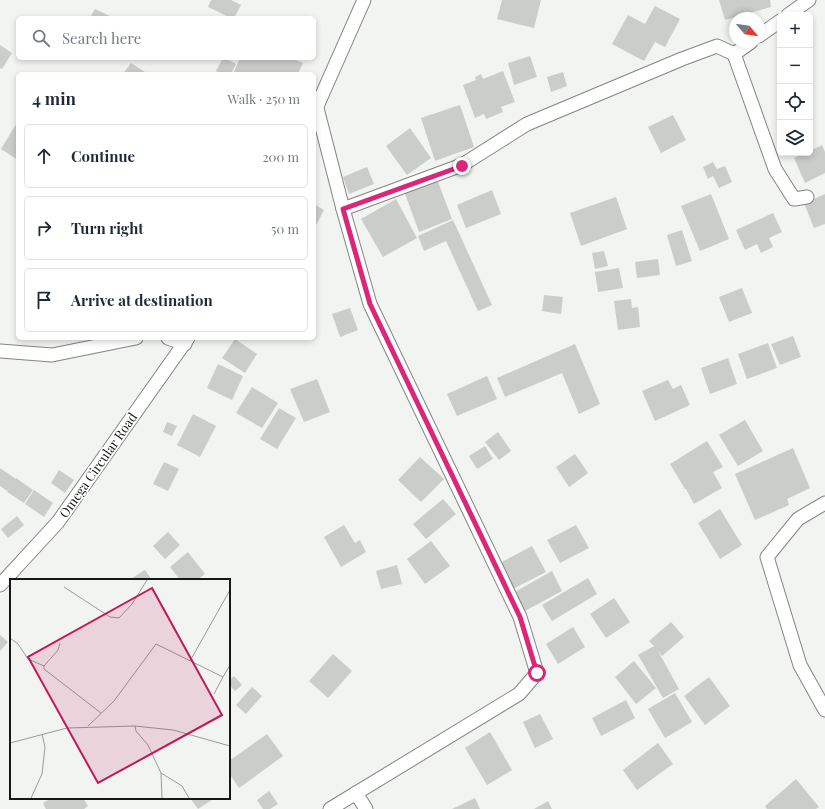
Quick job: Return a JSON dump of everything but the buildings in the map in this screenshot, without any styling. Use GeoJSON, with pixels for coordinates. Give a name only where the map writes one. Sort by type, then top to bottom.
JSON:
{"type":"FeatureCollection","features":[{"type":"Feature","properties":{"kind":"street"},"geometry":{"type":"LineString","coordinates":[[316,108],[364,0]]}},
{"type":"Feature","properties":{"kind":"street"},"geometry":{"type":"LineString","coordinates":[[792,12],[809,0]]}},
{"type":"Feature","properties":{"kind":"street"},"geometry":{"type":"LineString","coordinates":[[765,32],[777,23]]}},
{"type":"Feature","properties":{"kind":"street"},"geometry":{"type":"LineString","coordinates":[[343,209],[462,166],[527,124],[682,59],[717,46],[734,54],[775,169],[794,199],[807,197]]}},
{"type":"Feature","properties":{"kind":"street"},"geometry":{"type":"LineString","coordinates":[[734,54],[742,48]]}},
{"type":"Feature","properties":{"kind":"street"},"geometry":{"type":"LineString","coordinates":[[316,114],[370,304],[520,617],[537,673],[519,694],[330,809]]}},
{"type":"Feature","properties":{"kind":"street"},"geometry":{"type":"LineString","coordinates":[[0,351],[52,356],[127,340]]}},
{"type":"Feature","properties":{"kind":"street","name":"Omega Circular Road"},"geometry":{"type":"LineString","coordinates":[[0,585],[58,522],[186,341]]}},
{"type":"Feature","properties":{"kind":"street"},"geometry":{"type":"LineString","coordinates":[[825,502],[798,519],[767,557],[800,665],[825,710]]}},
{"type":"Feature","properties":{"kind":"street"},"geometry":{"type":"LineString","coordinates":[[356,793],[366,809]]}},
{"type":"Feature","properties":{"kind":"route"},"geometry":{"type":"LineString","coordinates":[[462,166],[343,209],[370,304],[520,617],[537,673]]}}]}
